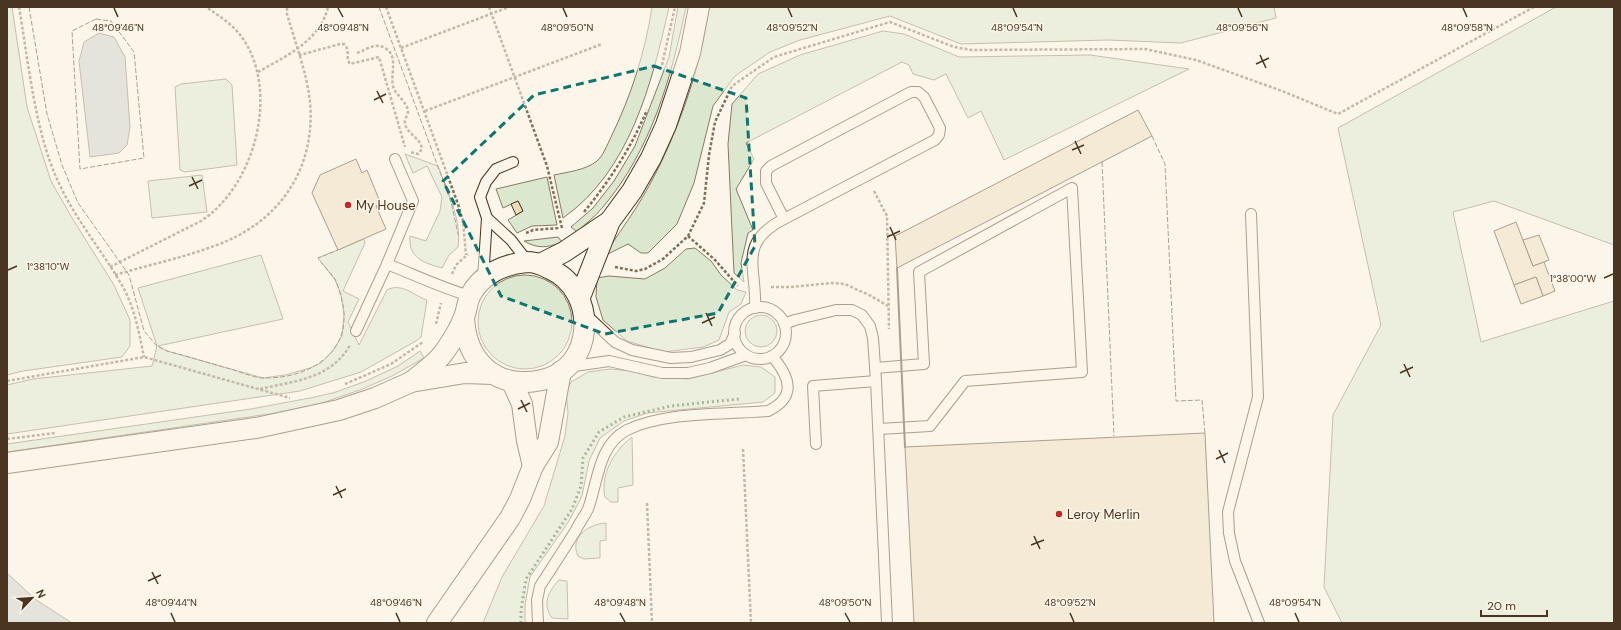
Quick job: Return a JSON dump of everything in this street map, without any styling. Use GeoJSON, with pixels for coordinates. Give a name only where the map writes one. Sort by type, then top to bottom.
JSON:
{"type":"FeatureCollection","features":[{"type":"Feature","properties":{"kind":"street"},"geometry":{"type":"LineString","coordinates":[[464,317],[465,334],[470,349],[480,364],[493,374],[512,382],[529,383],[546,380],[564,369],[578,352],[584,334],[582,306],[594,260],[603,243],[610,221],[632,191],[651,158],[666,125],[690,53],[699,7]]}},
{"type":"Feature","properties":{"kind":"street"},"geometry":{"type":"LineString","coordinates":[[412,382],[444,353],[464,317],[470,296],[483,279],[504,266],[534,263],[575,245],[610,221]]}},
{"type":"Feature","properties":{"kind":"street"},"geometry":{"type":"LineString","coordinates":[[534,263],[559,273],[571,284],[582,306]]}},
{"type":"Feature","properties":{"kind":"street"},"geometry":{"type":"LineString","coordinates":[[437,623],[510,518],[520,499],[534,466],[548,442],[564,369]]}},
{"type":"Feature","properties":{"kind":"street"},"geometry":{"type":"LineString","coordinates":[[7,463],[256,428],[339,410],[375,398],[412,382],[465,373],[493,374]]}},
{"type":"Feature","properties":{"kind":"street"},"geometry":{"type":"LineString","coordinates":[[512,382],[522,404],[527,441],[534,466]]}},
{"type":"Feature","properties":{"kind":"lane"},"geometry":{"type":"LineString","coordinates":[[755,308],[756,288],[752,265],[754,248],[764,231],[935,140],[939,135],[940,128],[924,97],[918,92],[911,92],[771,166],[766,171],[766,183],[784,219]]}},
{"type":"Feature","properties":{"kind":"lane"},"geometry":{"type":"LineString","coordinates":[[356,331],[387,264],[413,201],[395,159]]}},
{"type":"Feature","properties":{"kind":"lane"},"geometry":{"type":"LineString","coordinates":[[513,162],[496,170],[486,182],[480,197],[488,218],[534,263]]}},
{"type":"Feature","properties":{"kind":"lane"},"geometry":{"type":"LineString","coordinates":[[875,368],[924,364],[919,272],[1072,188],[1082,372],[966,381],[930,426],[879,429]]}},
{"type":"Feature","properties":{"kind":"lane"},"geometry":{"type":"LineString","coordinates":[[1251,214],[1258,397],[1228,512],[1229,533],[1235,561],[1259,623]]}},
{"type":"Feature","properties":{"kind":"lane"},"geometry":{"type":"LineString","coordinates":[[483,279],[488,218]]}},
{"type":"Feature","properties":{"kind":"lane"},"geometry":{"type":"LineString","coordinates":[[387,264],[432,281],[446,289],[470,296]]}},
{"type":"Feature","properties":{"kind":"lane"},"geometry":{"type":"LineString","coordinates":[[582,306],[615,342],[632,350],[671,358],[691,357],[720,350],[730,344],[734,333],[740,318],[755,308],[769,309],[777,314],[786,330],[784,342],[777,353],[763,359],[754,359],[746,355],[739,348],[734,333]]}},
{"type":"Feature","properties":{"kind":"lane"},"geometry":{"type":"LineString","coordinates":[[784,324],[836,310],[852,310],[862,315],[870,326],[873,338],[879,429],[887,623]]}},
{"type":"Feature","properties":{"kind":"lane"},"geometry":{"type":"LineString","coordinates":[[564,369],[609,361],[662,373],[688,373],[710,368],[746,355]]}},
{"type":"Feature","properties":{"kind":"lane"},"geometry":{"type":"LineString","coordinates":[[538,623],[537,600],[540,586],[587,509],[601,462],[606,450],[616,438],[626,430],[653,421],[700,415],[768,411],[777,407],[784,400],[788,390],[786,377],[772,356]]}},
{"type":"Feature","properties":{"kind":"lane"},"geometry":{"type":"LineString","coordinates":[[816,444],[813,386],[876,381]]}},
{"type":"Feature","properties":{"kind":"path"},"geometry":{"type":"LineString","coordinates":[[19,7],[36,106],[45,144],[56,178],[72,208],[124,288],[134,313],[144,357]]}},
{"type":"Feature","properties":{"kind":"path"},"geometry":{"type":"LineString","coordinates":[[110,267],[214,213],[227,199],[246,169],[256,138],[259,111],[258,72],[254,59],[241,36],[231,25],[206,7]]}},
{"type":"Feature","properties":{"kind":"path"},"geometry":{"type":"LineString","coordinates":[[115,275],[215,246],[234,237],[263,220],[289,192],[301,171],[307,151],[310,134],[310,102],[287,7]]}},
{"type":"Feature","properties":{"kind":"path"},"geometry":{"type":"LineString","coordinates":[[258,72],[298,52],[325,21],[328,7]]}},
{"type":"Feature","properties":{"kind":"path"},"geometry":{"type":"LineString","coordinates":[[386,7],[425,112],[463,222],[466,255],[456,265],[446,289],[435,329]]}},
{"type":"Feature","properties":{"kind":"path"},"geometry":{"type":"LineString","coordinates":[[489,7],[547,166],[562,228],[575,245]]}},
{"type":"Feature","properties":{"kind":"path"},"geometry":{"type":"LineString","coordinates":[[401,48],[509,7]]}},
{"type":"Feature","properties":{"kind":"path"},"geometry":{"type":"LineString","coordinates":[[661,68],[675,7]]}},
{"type":"Feature","properties":{"kind":"path"},"geometry":{"type":"LineString","coordinates":[[594,260],[622,270],[645,270],[663,259],[688,236],[704,203],[709,155],[715,122],[732,86],[774,57],[890,22],[954,47],[972,50],[1145,49],[1196,60],[1282,91],[1338,114],[1534,7]]}},
{"type":"Feature","properties":{"kind":"path"},"geometry":{"type":"LineString","coordinates":[[298,52],[300,55],[344,44],[348,49],[347,58],[350,64],[378,57],[406,148],[415,154],[418,154],[422,149],[422,145],[409,133],[405,124],[406,108],[395,92],[393,86],[394,68],[389,52],[386,48],[373,46],[357,53]]}},
{"type":"Feature","properties":{"kind":"path"},"geometry":{"type":"LineString","coordinates":[[425,112],[602,44]]}},
{"type":"Feature","properties":{"kind":"path"},"geometry":{"type":"LineString","coordinates":[[579,216],[609,181],[626,154],[649,103]]}},
{"type":"Feature","properties":{"kind":"path"},"geometry":{"type":"LineString","coordinates":[[866,176],[886,216],[888,333],[873,338]]}},
{"type":"Feature","properties":{"kind":"path"},"geometry":{"type":"LineString","coordinates":[[562,228],[566,226]]}},
{"type":"Feature","properties":{"kind":"path"},"geometry":{"type":"LineString","coordinates":[[688,236],[715,260],[736,285],[756,288],[792,288],[832,283],[845,284],[872,296],[888,306]]}},
{"type":"Feature","properties":{"kind":"path"},"geometry":{"type":"LineString","coordinates":[[259,389],[314,376],[333,367],[343,357],[356,331]]}},
{"type":"Feature","properties":{"kind":"path"},"geometry":{"type":"LineString","coordinates":[[341,385],[391,364],[411,352],[428,338]]}},
{"type":"Feature","properties":{"kind":"path"},"geometry":{"type":"LineString","coordinates":[[7,381],[144,357],[293,398]]}},
{"type":"Feature","properties":{"kind":"path"},"geometry":{"type":"LineString","coordinates":[[743,448],[751,623]]}},
{"type":"Feature","properties":{"kind":"path"},"geometry":{"type":"LineString","coordinates":[[647,503],[652,623]]}},
{"type":"Feature","properties":{"kind":"highlighted area"},"geometry":{"type":"Polygon","coordinates":[[[654,66],[746,98],[755,246],[718,313],[605,334],[501,296],[443,181],[534,95],[654,66]]]}},
{"type":"Feature","properties":{"kind":"green space"},"geometry":{"type":"Polygon","coordinates":[[[7,7],[12,7],[27,107],[51,181],[72,218],[114,285],[130,320],[130,346],[122,357],[23,371],[7,375],[7,7]]]}},
{"type":"Feature","properties":{"kind":"green space"},"geometry":{"type":"Polygon","coordinates":[[[652,7],[669,7],[655,65],[646,95],[635,123],[622,151],[605,176],[586,199],[563,218],[554,175],[588,167],[597,161],[603,153],[631,90],[641,58],[652,7]]]}},
{"type":"Feature","properties":{"kind":"green space"},"geometry":{"type":"Polygon","coordinates":[[[678,7],[686,7],[680,34],[666,87],[646,138],[620,185],[600,211],[577,232],[571,227],[593,208],[614,181],[635,146],[669,57],[678,7]]]}},
{"type":"Feature","properties":{"kind":"green space"},"geometry":{"type":"Polygon","coordinates":[[[709,7],[1274,7],[1276,18],[1181,43],[1108,40],[961,44],[890,16],[800,40],[770,52],[735,76],[713,106],[694,183],[677,224],[648,253],[641,253],[628,244],[604,256],[649,186],[661,163],[683,111],[699,58],[709,7]]]}},
{"type":"Feature","properties":{"kind":"green space"},"geometry":{"type":"Polygon","coordinates":[[[1556,7],[1614,7],[1614,245],[1494,201],[1453,212],[1481,342],[1614,301],[1614,623],[1342,623],[1324,587],[1333,415],[1381,325],[1338,128],[1556,7]]]}},
{"type":"Feature","properties":{"kind":"green space"},"geometry":{"type":"Polygon","coordinates":[[[883,31],[904,34],[959,57],[1090,55],[1189,69],[1004,160],[981,111],[968,118],[946,74],[934,80],[913,74],[909,65],[902,62],[746,143],[754,159],[736,189],[753,230],[748,233],[741,263],[744,282],[734,273],[728,144],[732,104],[758,74],[800,55],[883,31]]]}},
{"type":"Feature","properties":{"kind":"green space"},"geometry":{"type":"Polygon","coordinates":[[[226,79],[232,85],[237,165],[185,172],[180,170],[175,87],[181,84],[226,79]]]}},
{"type":"Feature","properties":{"kind":"green space"},"geometry":{"type":"Polygon","coordinates":[[[405,154],[438,166],[453,205],[458,226],[458,247],[449,255],[442,268],[429,264],[418,258],[412,250],[410,236],[426,241],[440,211],[442,197],[427,166],[413,173],[405,154]]]}},
{"type":"Feature","properties":{"kind":"green space"},"geometry":{"type":"Polygon","coordinates":[[[202,175],[207,212],[152,218],[148,181],[202,175]]]}},
{"type":"Feature","properties":{"kind":"green space"},"geometry":{"type":"Polygon","coordinates":[[[547,177],[557,225],[532,226],[517,233],[508,220],[523,211],[518,201],[503,208],[496,189],[547,177]]]}},
{"type":"Feature","properties":{"kind":"green space"},"geometry":{"type":"Polygon","coordinates":[[[558,237],[562,242],[552,246],[543,247],[524,241],[558,237]]]}},
{"type":"Feature","properties":{"kind":"green space"},"geometry":{"type":"Polygon","coordinates":[[[364,239],[365,243],[343,291],[359,299],[348,322],[359,345],[387,290],[398,288],[408,290],[427,300],[421,337],[361,372],[300,391],[7,434],[7,385],[33,379],[152,366],[157,346],[138,288],[261,255],[283,319],[158,346],[167,351],[263,378],[285,375],[310,368],[321,363],[332,352],[342,336],[344,314],[341,294],[335,280],[318,258],[364,239]]]}},
{"type":"Feature","properties":{"kind":"green space"},"geometry":{"type":"Polygon","coordinates":[[[695,248],[711,261],[721,275],[737,290],[746,292],[741,304],[729,312],[719,340],[703,347],[664,352],[627,341],[603,320],[596,297],[597,278],[609,276],[645,279],[665,268],[686,249],[695,248]]]}},
{"type":"Feature","properties":{"kind":"green space"},"geometry":{"type":"Polygon","coordinates":[[[525,275],[543,279],[558,289],[568,304],[572,322],[568,340],[558,355],[543,365],[525,369],[507,365],[492,355],[482,340],[478,322],[482,304],[492,289],[507,279],[525,275]]]}},
{"type":"Feature","properties":{"kind":"green space"},"geometry":{"type":"Polygon","coordinates":[[[758,315],[764,315],[774,322],[777,331],[776,337],[770,344],[764,347],[758,347],[748,340],[745,334],[745,328],[752,318],[758,315]]]}},
{"type":"Feature","properties":{"kind":"green space"},"geometry":{"type":"Polygon","coordinates":[[[420,351],[424,358],[392,376],[360,390],[322,403],[276,413],[7,452],[7,444],[251,409],[336,392],[366,381],[398,366],[420,351]]]}},
{"type":"Feature","properties":{"kind":"green space"},"geometry":{"type":"Polygon","coordinates":[[[743,365],[761,367],[775,377],[775,393],[763,402],[647,413],[624,421],[600,438],[589,461],[582,496],[569,521],[530,577],[525,605],[525,623],[483,623],[502,577],[544,506],[565,436],[568,413],[566,392],[571,382],[588,372],[610,369],[631,371],[653,377],[689,379],[743,365]]]}},
{"type":"Feature","properties":{"kind":"green space"},"geometry":{"type":"Polygon","coordinates":[[[632,437],[633,485],[618,488],[618,502],[611,502],[605,497],[604,488],[607,472],[619,449],[632,437]]]}},
{"type":"Feature","properties":{"kind":"green space"},"geometry":{"type":"Polygon","coordinates":[[[606,523],[606,540],[600,541],[600,558],[584,559],[578,556],[576,543],[578,537],[593,526],[606,523]]]}},
{"type":"Feature","properties":{"kind":"green space"},"geometry":{"type":"Polygon","coordinates":[[[559,580],[567,581],[568,619],[552,618],[547,608],[549,594],[559,580]]]}},
{"type":"Feature","properties":{"kind":"shaded area"},"geometry":{"type":"Polygon","coordinates":[[[99,33],[114,37],[125,57],[130,127],[127,145],[119,153],[90,157],[79,61],[84,42],[99,33]]]}},
{"type":"Feature","properties":{"kind":"shaded area"},"geometry":{"type":"Polygon","coordinates":[[[7,573],[35,599],[72,623],[7,623],[7,573]]]}},
{"type":"Feature","properties":{"kind":"building"},"geometry":{"type":"Polygon","coordinates":[[[1138,110],[1152,136],[897,268],[895,236],[1138,110]]]}},
{"type":"Feature","properties":{"kind":"building","name":"My House"},"geometry":{"type":"Polygon","coordinates":[[[356,159],[362,173],[367,170],[381,204],[376,206],[386,229],[338,250],[312,193],[320,175],[356,159]]]}},
{"type":"Feature","properties":{"kind":"building"},"geometry":{"type":"Polygon","coordinates":[[[518,201],[523,211],[516,215],[511,204],[518,201]]]}},
{"type":"Feature","properties":{"kind":"building"},"geometry":{"type":"Polygon","coordinates":[[[1516,222],[1533,266],[1544,262],[1555,291],[1543,296],[1536,277],[1514,285],[1494,231],[1516,222]]]}},
{"type":"Feature","properties":{"kind":"building"},"geometry":{"type":"Polygon","coordinates":[[[1539,235],[1549,260],[1533,266],[1523,240],[1539,235]]]}},
{"type":"Feature","properties":{"kind":"building"},"geometry":{"type":"Polygon","coordinates":[[[1536,277],[1543,296],[1521,304],[1514,285],[1536,277]]]}},
{"type":"Feature","properties":{"kind":"building","name":"Leroy Merlin"},"geometry":{"type":"Polygon","coordinates":[[[1205,433],[1214,623],[914,623],[905,447],[1205,433]]]}},
{"type":"Feature","properties":{"kind":"hedge"},"geometry":{"type":"LineString","coordinates":[[521,623],[521,610],[526,579],[572,509],[581,486],[583,458],[599,432],[624,417],[671,406],[739,399]]}},
{"type":"Feature","properties":{"kind":"fence"},"geometry":{"type":"LineString","coordinates":[[29,7],[47,114],[62,165],[78,203],[129,275],[144,331],[157,346],[167,351],[260,378],[280,377],[296,374],[310,368],[323,360],[333,350],[340,337],[344,322],[343,305],[338,285],[318,258],[338,250]]}},
{"type":"Feature","properties":{"kind":"fence"},"geometry":{"type":"LineString","coordinates":[[379,7],[451,202],[459,238]]}},
{"type":"Feature","properties":{"kind":"fence"},"geometry":{"type":"LineString","coordinates":[[96,19],[111,21],[134,52],[144,158],[80,169],[72,31],[96,19]]}},
{"type":"Feature","properties":{"kind":"fence"},"geometry":{"type":"LineString","coordinates":[[1152,136],[1165,164],[1176,401],[1202,400],[1205,433]]}},
{"type":"Feature","properties":{"kind":"fence"},"geometry":{"type":"LineString","coordinates":[[1102,162],[1114,436]]}},
{"type":"Feature","properties":{"kind":"wall"},"geometry":{"type":"LineString","coordinates":[[897,268],[905,447]]}},
{"type":"Feature","properties":{"kind":"place","name":"My House"},"geometry":{"type":"Point","coordinates":[348,205]}},
{"type":"Feature","properties":{"kind":"place","name":"Leroy Merlin"},"geometry":{"type":"Point","coordinates":[1059,514]}}]}
